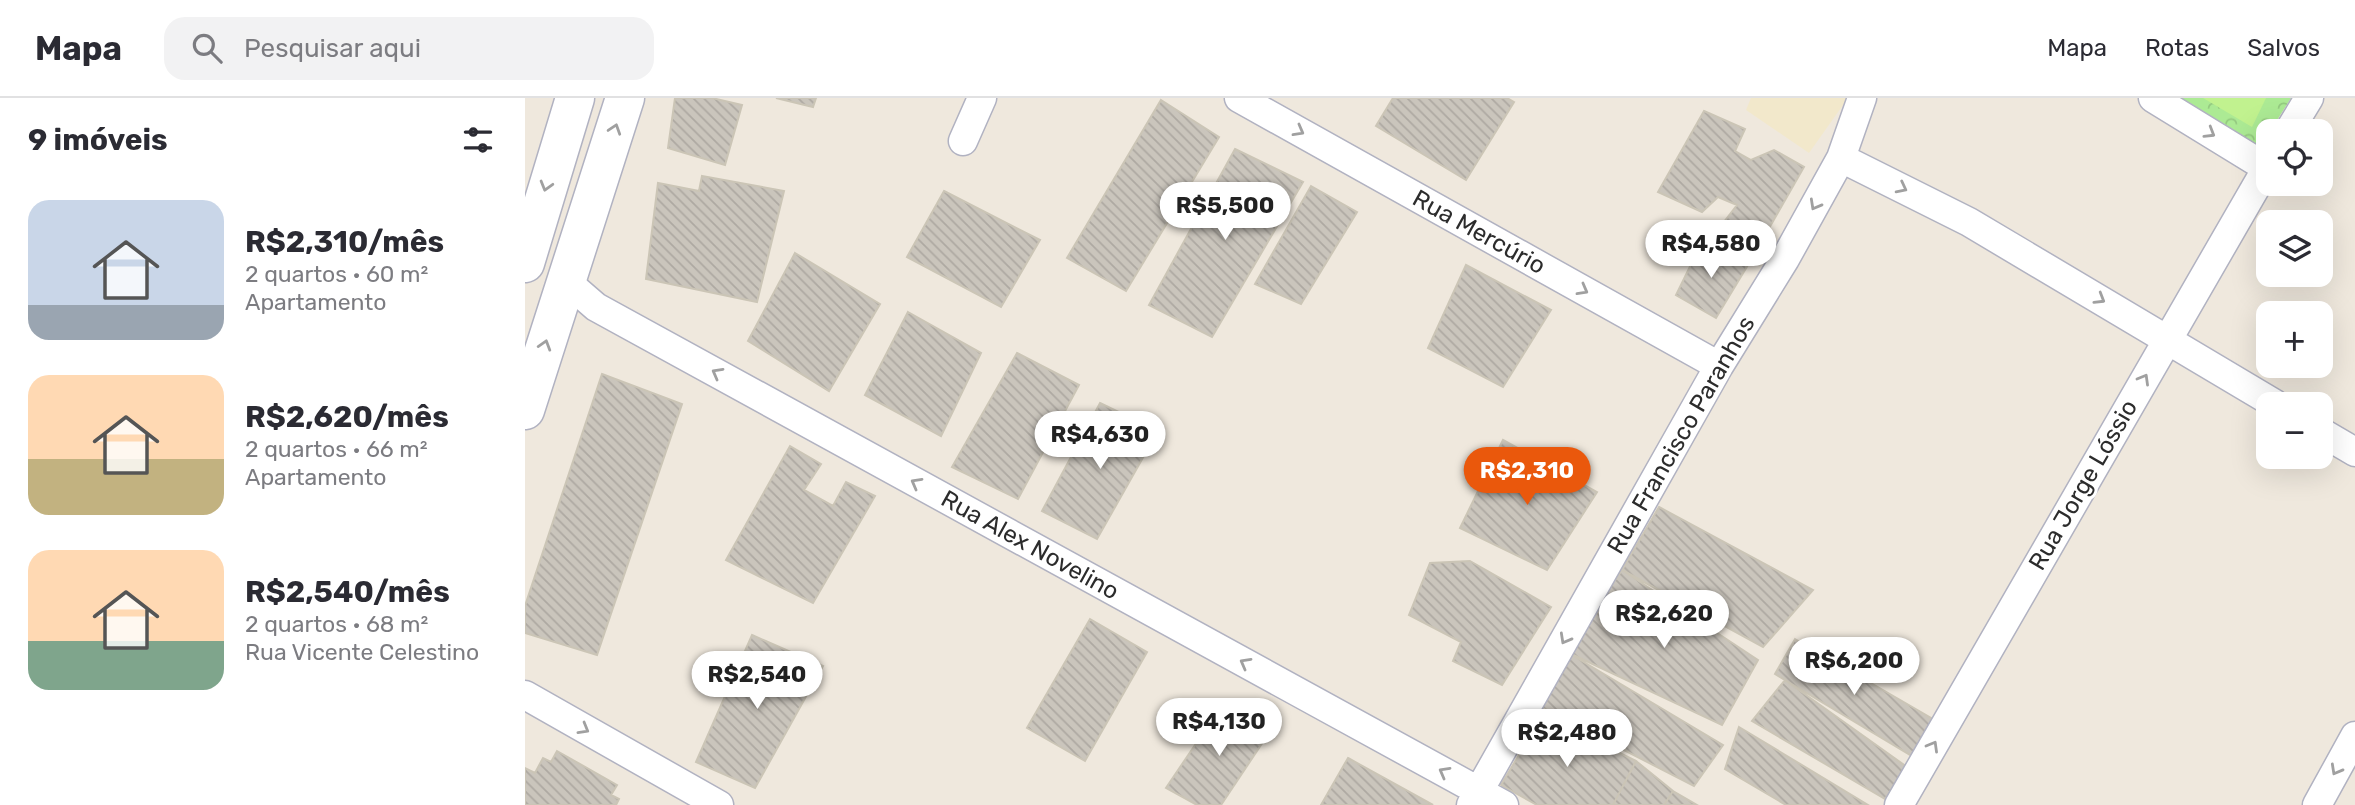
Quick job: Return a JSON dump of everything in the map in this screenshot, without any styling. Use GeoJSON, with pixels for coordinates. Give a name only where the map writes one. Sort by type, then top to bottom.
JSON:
{"type":"FeatureCollection","features":[{"type":"Feature","properties":{"kind":"main road"},"geometry":{"type":"LineString","coordinates":[[525,263],[575,98]]}},
{"type":"Feature","properties":{"kind":"main road"},"geometry":{"type":"LineString","coordinates":[[525,411],[625,98]]}},
{"type":"Feature","properties":{"kind":"street"},"geometry":{"type":"LineString","coordinates":[[963,141],[982,98]]}},
{"type":"Feature","properties":{"kind":"street","name":"Rua Mercúrio"},"geometry":{"type":"LineString","coordinates":[[1239,98],[1719,366]]}},
{"type":"Feature","properties":{"kind":"street","name":"Rua Francisco Paranhos"},"geometry":{"type":"LineString","coordinates":[[1475,798],[1719,366],[1785,259],[1841,158],[1862,98]]}},
{"type":"Feature","properties":{"kind":"street"},"geometry":{"type":"LineString","coordinates":[[2153,98],[2256,160]]}},
{"type":"Feature","properties":{"kind":"street"},"geometry":{"type":"LineString","coordinates":[[2296,119],[2309,98]]}},
{"type":"Feature","properties":{"kind":"street"},"geometry":{"type":"LineString","coordinates":[[1841,158],[1969,222],[2256,393]]}},
{"type":"Feature","properties":{"kind":"street","name":"Rua Jorge Lóssio"},"geometry":{"type":"LineString","coordinates":[[1899,805],[2256,187]]}},
{"type":"Feature","properties":{"kind":"street","name":"Rua Alex Novelino"},"geometry":{"type":"LineString","coordinates":[[568,273],[574,288],[608,314],[1475,798],[1504,805]]}},
{"type":"Feature","properties":{"kind":"street"},"geometry":{"type":"LineString","coordinates":[[2333,439],[2355,452]]}},
{"type":"Feature","properties":{"kind":"street"},"geometry":{"type":"LineString","coordinates":[[525,695],[719,805]]}},
{"type":"Feature","properties":{"kind":"street"},"geometry":{"type":"LineString","coordinates":[[2317,805],[2355,736]]}},
{"type":"Feature","properties":{"kind":"shaded area"},"geometry":{"type":"Polygon","coordinates":[[[1751,98],[1848,98],[1809,153],[1746,110],[1751,98]]]}},
{"type":"Feature","properties":{"kind":"green space"},"geometry":{"type":"Polygon","coordinates":[[[2172,98],[2291,98],[2278,119],[2256,119],[2255,155],[2172,98]]]}},
{"type":"Feature","properties":{"kind":"green space"},"geometry":{"type":"Polygon","coordinates":[[[2203,98],[2266,98],[2252,127],[2203,98]]]}},
{"type":"Feature","properties":{"kind":"building"},"geometry":{"type":"Polygon","coordinates":[[[675,98],[712,98],[742,105],[725,165],[668,148],[675,98]]]}},
{"type":"Feature","properties":{"kind":"building"},"geometry":{"type":"Polygon","coordinates":[[[776,98],[816,98],[813,107],[776,98]]]}},
{"type":"Feature","properties":{"kind":"building"},"geometry":{"type":"Polygon","coordinates":[[[1393,98],[1507,98],[1514,102],[1466,180],[1376,126],[1393,98]]]}},
{"type":"Feature","properties":{"kind":"building"},"geometry":{"type":"Polygon","coordinates":[[[1161,100],[1219,137],[1126,291],[1067,258],[1161,100]]]}},
{"type":"Feature","properties":{"kind":"building"},"geometry":{"type":"Polygon","coordinates":[[[1704,111],[1745,129],[1735,151],[1751,160],[1774,150],[1804,167],[1760,244],[1720,227],[1737,205],[1718,197],[1702,212],[1658,192],[1704,111]]]}},
{"type":"Feature","properties":{"kind":"building"},"geometry":{"type":"Polygon","coordinates":[[[1235,149],[1303,182],[1212,337],[1149,305],[1235,149]]]}},
{"type":"Feature","properties":{"kind":"building"},"geometry":{"type":"Polygon","coordinates":[[[702,176],[784,191],[757,302],[646,279],[658,183],[699,191],[702,176]]]}},
{"type":"Feature","properties":{"kind":"building"},"geometry":{"type":"Polygon","coordinates":[[[1311,186],[1357,212],[1301,304],[1255,284],[1311,186]]]}},
{"type":"Feature","properties":{"kind":"building"},"geometry":{"type":"Polygon","coordinates":[[[944,191],[1040,240],[1001,307],[907,257],[944,191]]]}},
{"type":"Feature","properties":{"kind":"building"},"geometry":{"type":"Polygon","coordinates":[[[1701,244],[1748,265],[1716,318],[1676,295],[1701,244]]]}},
{"type":"Feature","properties":{"kind":"building"},"geometry":{"type":"Polygon","coordinates":[[[795,253],[880,304],[829,391],[748,341],[795,253]]]}},
{"type":"Feature","properties":{"kind":"building"},"geometry":{"type":"Polygon","coordinates":[[[1466,265],[1551,310],[1503,387],[1428,348],[1466,265]]]}},
{"type":"Feature","properties":{"kind":"building"},"geometry":{"type":"Polygon","coordinates":[[[908,312],[981,353],[941,436],[865,395],[908,312]]]}},
{"type":"Feature","properties":{"kind":"building"},"geometry":{"type":"Polygon","coordinates":[[[1017,353],[1079,385],[1018,499],[952,467],[1017,353]]]}},
{"type":"Feature","properties":{"kind":"building"},"geometry":{"type":"Polygon","coordinates":[[[602,374],[682,404],[597,655],[525,633],[525,606],[602,374]]]}},
{"type":"Feature","properties":{"kind":"building"},"geometry":{"type":"Polygon","coordinates":[[[1100,403],[1158,431],[1097,539],[1042,511],[1100,403]]]}},
{"type":"Feature","properties":{"kind":"building"},"geometry":{"type":"Polygon","coordinates":[[[1503,440],[1597,492],[1547,570],[1460,528],[1503,440]]]}},
{"type":"Feature","properties":{"kind":"building"},"geometry":{"type":"Polygon","coordinates":[[[790,446],[821,464],[804,490],[833,506],[846,482],[875,496],[813,603],[726,560],[790,446]]]}},
{"type":"Feature","properties":{"kind":"building"},"geometry":{"type":"Polygon","coordinates":[[[1659,507],[1813,590],[1763,647],[1622,570],[1659,507]]]}},
{"type":"Feature","properties":{"kind":"building"},"geometry":{"type":"Polygon","coordinates":[[[1470,561],[1551,607],[1502,685],[1453,661],[1461,642],[1409,615],[1430,563],[1470,561]]]}},
{"type":"Feature","properties":{"kind":"building"},"geometry":{"type":"Polygon","coordinates":[[[1622,570],[1758,660],[1722,725],[1567,652],[1622,570]]]}},
{"type":"Feature","properties":{"kind":"building"},"geometry":{"type":"Polygon","coordinates":[[[1090,619],[1147,652],[1085,761],[1027,728],[1090,619]]]}},
{"type":"Feature","properties":{"kind":"building"},"geometry":{"type":"Polygon","coordinates":[[[752,635],[823,666],[755,788],[696,762],[752,635]]]}},
{"type":"Feature","properties":{"kind":"building"},"geometry":{"type":"Polygon","coordinates":[[[1795,639],[1933,719],[1912,756],[1775,674],[1795,639]]]}},
{"type":"Feature","properties":{"kind":"building"},"geometry":{"type":"Polygon","coordinates":[[[1567,652],[1723,745],[1694,786],[1538,706],[1567,652]]]}},
{"type":"Feature","properties":{"kind":"building"},"geometry":{"type":"Polygon","coordinates":[[[1785,680],[1907,767],[1885,799],[1752,721],[1785,680]]]}},
{"type":"Feature","properties":{"kind":"building"},"geometry":{"type":"Polygon","coordinates":[[[1224,702],[1271,730],[1221,805],[1197,805],[1166,788],[1224,702]]]}},
{"type":"Feature","properties":{"kind":"building"},"geometry":{"type":"Polygon","coordinates":[[[1543,715],[1636,761],[1613,805],[1537,805],[1501,785],[1543,715]]]}},
{"type":"Feature","properties":{"kind":"building"},"geometry":{"type":"Polygon","coordinates":[[[1739,727],[1868,805],[1786,805],[1725,769],[1739,727]]]}},
{"type":"Feature","properties":{"kind":"building"},"geometry":{"type":"Polygon","coordinates":[[[557,751],[617,785],[611,795],[619,799],[616,805],[525,805],[525,768],[535,773],[543,758],[551,762],[557,751]]]}},
{"type":"Feature","properties":{"kind":"building"},"geometry":{"type":"Polygon","coordinates":[[[1348,758],[1433,805],[1321,805],[1348,758]]]}},
{"type":"Feature","properties":{"kind":"building"},"geometry":{"type":"Polygon","coordinates":[[[1636,761],[1673,791],[1664,805],[1613,805],[1636,761]]]}},
{"type":"Feature","properties":{"kind":"building"},"geometry":{"type":"Polygon","coordinates":[[[1673,791],[1697,805],[1664,805],[1673,791]]]}}]}
